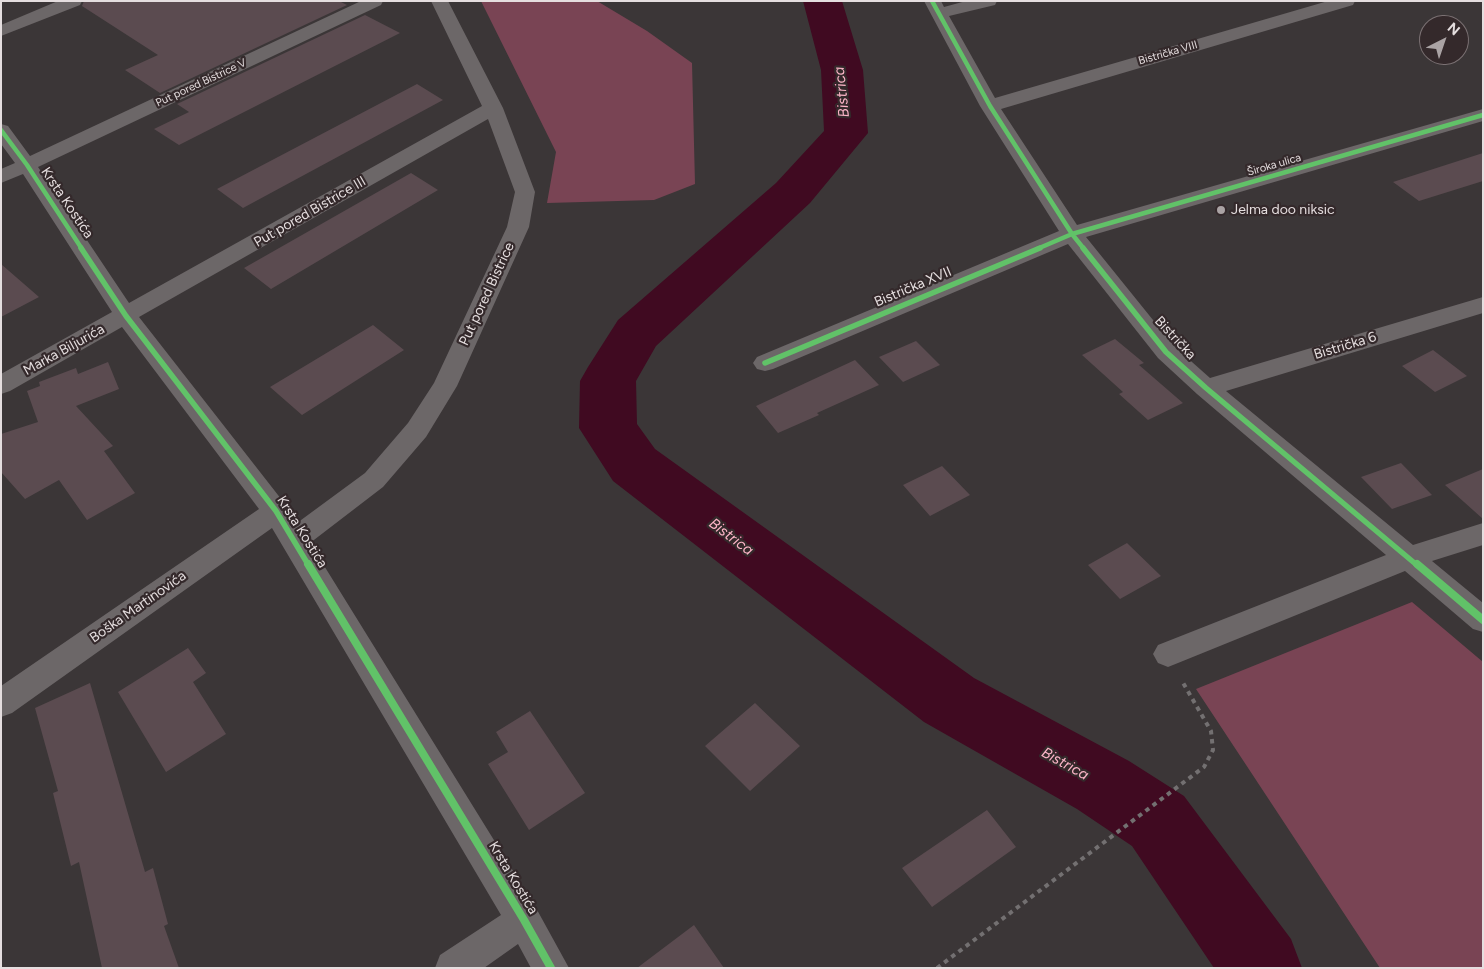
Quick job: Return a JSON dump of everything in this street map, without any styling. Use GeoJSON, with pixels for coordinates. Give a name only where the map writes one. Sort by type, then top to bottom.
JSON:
{"type":"FeatureCollection","features":[{"type":"Feature","properties":{"kind":"street"},"geometry":{"type":"LineString","coordinates":[[1,31],[74,1]]}},
{"type":"Feature","properties":{"kind":"street","name":"Put pored Bistrice V"},"geometry":{"type":"LineString","coordinates":[[1,177],[375,1]]}},
{"type":"Feature","properties":{"kind":"street","name":"Put pored Bistrice"},"geometry":{"type":"LineString","coordinates":[[294,540],[374,480],[417,430],[445,386],[518,226],[525,192],[493,108],[439,1]]}},
{"type":"Feature","properties":{"kind":"street"},"geometry":{"type":"LineString","coordinates":[[935,7],[989,1]]}},
{"type":"Feature","properties":{"kind":"street","name":"Bistrička VIII"},"geometry":{"type":"LineString","coordinates":[[990,106],[1347,1]]}},
{"type":"Feature","properties":{"kind":"street","name":"Bistrička"},"geometry":{"type":"LineString","coordinates":[[935,7],[990,106],[1072,234],[1166,352],[1206,388],[1483,620]]}},
{"type":"Feature","properties":{"kind":"street","name":"Put pored Bistrice III"},"geometry":{"type":"LineString","coordinates":[[126,316],[493,108]]}},
{"type":"Feature","properties":{"kind":"street","name":"Široka ulica"},"geometry":{"type":"LineString","coordinates":[[1072,234],[1483,115]]}},
{"type":"Feature","properties":{"kind":"street","name":"Krsta Kostića"},"geometry":{"type":"LineString","coordinates":[[1,130],[27,165],[126,316],[276,511],[524,920],[551,968]]}},
{"type":"Feature","properties":{"kind":"street","name":"Bistrička XVII"},"geometry":{"type":"LineString","coordinates":[[765,363],[1072,234]]}},
{"type":"Feature","properties":{"kind":"street","name":"Bistrička 6"},"geometry":{"type":"LineString","coordinates":[[1206,388],[1483,304]]}},
{"type":"Feature","properties":{"kind":"street","name":"Marka Biljurića"},"geometry":{"type":"LineString","coordinates":[[1,385],[126,316]]}},
{"type":"Feature","properties":{"kind":"street","name":"Boška Martinovića"},"geometry":{"type":"LineString","coordinates":[[1,703],[276,511]]}},
{"type":"Feature","properties":{"kind":"street"},"geometry":{"type":"LineString","coordinates":[[1168,654],[1410,557],[1483,534]]}},
{"type":"Feature","properties":{"kind":"street"},"geometry":{"type":"LineString","coordinates":[[453,968],[524,920]]}},
{"type":"Feature","properties":{"kind":"path"},"geometry":{"type":"LineString","coordinates":[[937,968],[1204,766],[1213,750],[1211,731],[1168,654]]}},
{"type":"Feature","properties":{"kind":"shaded area"},"geometry":{"type":"Polygon","coordinates":[[[481,1],[597,1],[647,31],[692,63],[695,184],[654,200],[547,203],[556,152],[481,1]]]}},
{"type":"Feature","properties":{"kind":"shaded area"},"geometry":{"type":"Polygon","coordinates":[[[1412,602],[1483,662],[1483,968],[1380,968],[1196,689],[1412,602]]]}},
{"type":"Feature","properties":{"kind":"building"},"geometry":{"type":"Polygon","coordinates":[[[84,1],[339,1],[347,5],[160,93],[125,70],[158,55],[82,6],[84,1]]]}},
{"type":"Feature","properties":{"kind":"building"},"geometry":{"type":"Polygon","coordinates":[[[365,15],[400,33],[179,145],[154,129],[189,112],[177,104],[365,15]]]}},
{"type":"Feature","properties":{"kind":"building"},"geometry":{"type":"Polygon","coordinates":[[[417,84],[443,100],[243,208],[217,189],[417,84]]]}},
{"type":"Feature","properties":{"kind":"building"},"geometry":{"type":"Polygon","coordinates":[[[1483,153],[1483,181],[1419,201],[1393,182],[1483,153]]]}},
{"type":"Feature","properties":{"kind":"building"},"geometry":{"type":"Polygon","coordinates":[[[411,173],[438,190],[271,289],[244,268],[411,173]]]}},
{"type":"Feature","properties":{"kind":"building"},"geometry":{"type":"Polygon","coordinates":[[[1,264],[39,297],[1,317],[1,264]]]}},
{"type":"Feature","properties":{"kind":"building"},"geometry":{"type":"Polygon","coordinates":[[[373,325],[404,350],[302,415],[270,387],[373,325]]]}},
{"type":"Feature","properties":{"kind":"building"},"geometry":{"type":"Polygon","coordinates":[[[1115,339],[1144,363],[1139,365],[1183,403],[1148,420],[1119,394],[1123,392],[1082,355],[1115,339]]]}},
{"type":"Feature","properties":{"kind":"building"},"geometry":{"type":"Polygon","coordinates":[[[916,341],[940,365],[903,382],[879,357],[916,341]]]}},
{"type":"Feature","properties":{"kind":"building"},"geometry":{"type":"Polygon","coordinates":[[[1433,350],[1467,376],[1435,392],[1402,366],[1433,350]]]}},
{"type":"Feature","properties":{"kind":"building"},"geometry":{"type":"Polygon","coordinates":[[[855,360],[879,385],[817,413],[819,415],[778,433],[756,406],[855,360]]]}},
{"type":"Feature","properties":{"kind":"building"},"geometry":{"type":"Polygon","coordinates":[[[108,362],[119,389],[76,406],[113,446],[104,451],[135,493],[87,520],[59,480],[25,499],[1,472],[1,434],[38,422],[27,391],[40,386],[39,382],[76,368],[78,374],[108,362]]]}},
{"type":"Feature","properties":{"kind":"building"},"geometry":{"type":"Polygon","coordinates":[[[1401,463],[1432,495],[1392,509],[1361,477],[1401,463]]]}},
{"type":"Feature","properties":{"kind":"building"},"geometry":{"type":"Polygon","coordinates":[[[942,466],[970,495],[930,516],[903,485],[942,466]]]}},
{"type":"Feature","properties":{"kind":"building"},"geometry":{"type":"Polygon","coordinates":[[[1483,469],[1483,519],[1445,485],[1483,469]]]}},
{"type":"Feature","properties":{"kind":"building"},"geometry":{"type":"Polygon","coordinates":[[[1127,543],[1161,576],[1120,599],[1088,565],[1127,543]]]}},
{"type":"Feature","properties":{"kind":"building"},"geometry":{"type":"Polygon","coordinates":[[[188,648],[206,673],[193,682],[226,734],[166,772],[118,692],[188,648]]]}},
{"type":"Feature","properties":{"kind":"building"},"geometry":{"type":"Polygon","coordinates":[[[90,683],[145,872],[153,868],[168,924],[164,926],[179,968],[102,968],[79,862],[71,866],[53,793],[58,791],[35,708],[90,683]]]}},
{"type":"Feature","properties":{"kind":"building"},"geometry":{"type":"Polygon","coordinates":[[[755,703],[800,746],[750,791],[705,746],[755,703]]]}},
{"type":"Feature","properties":{"kind":"building"},"geometry":{"type":"Polygon","coordinates":[[[530,711],[585,793],[529,830],[488,764],[508,752],[496,732],[530,711]]]}},
{"type":"Feature","properties":{"kind":"building"},"geometry":{"type":"Polygon","coordinates":[[[987,810],[1016,847],[932,907],[902,868],[987,810]]]}},
{"type":"Feature","properties":{"kind":"building"},"geometry":{"type":"Polygon","coordinates":[[[694,925],[724,968],[637,968],[694,925]]]}},
{"type":"Feature","properties":{"kind":"waterway","name":"Bistrica"},"geometry":{"type":"LineString","coordinates":[[822,1],[842,70],[846,133],[793,193],[637,333],[608,381],[608,428],[634,465],[949,700],[1103,785],[1158,821],[1262,968]]}},
{"type":"Feature","properties":{"kind":"cycle path"},"geometry":{"type":"LineString","coordinates":[[932,1],[990,106],[1072,234],[1166,352],[1206,388],[1483,620]]}},
{"type":"Feature","properties":{"kind":"cycle path"},"geometry":{"type":"LineString","coordinates":[[765,363],[1072,234],[1483,115]]}},
{"type":"Feature","properties":{"kind":"cycle path"},"geometry":{"type":"LineString","coordinates":[[1,130],[27,165],[126,316],[276,511],[524,920],[551,968]]}},
{"type":"Feature","properties":{"kind":"place","name":"Jelma doo niksic"},"geometry":{"type":"Point","coordinates":[1221,210]}}]}
